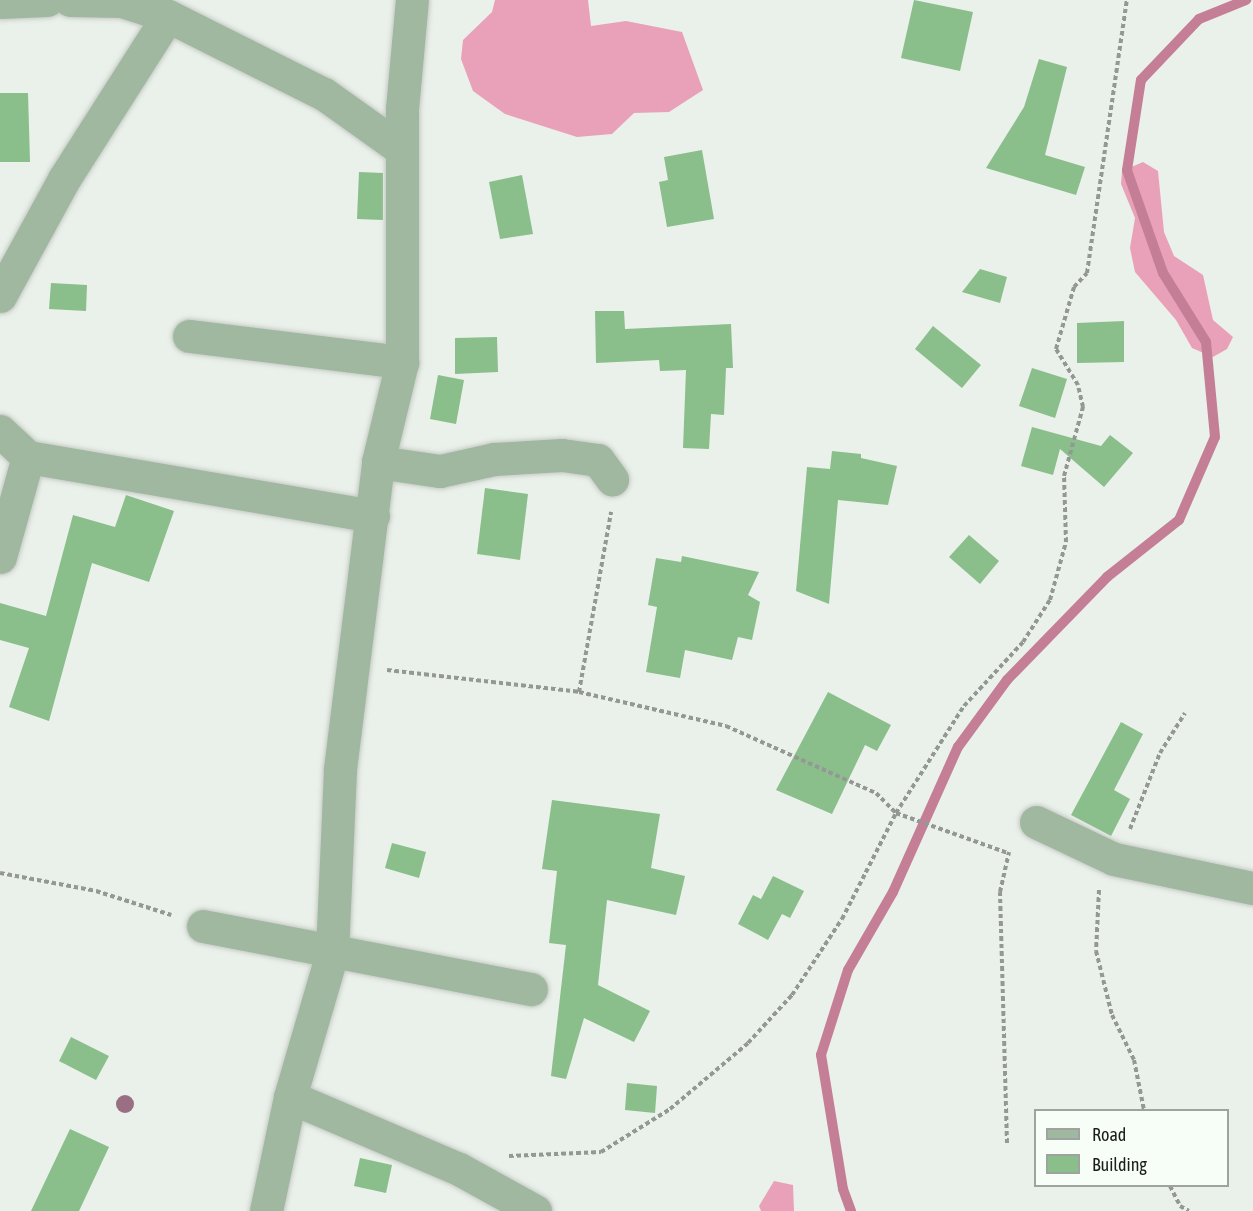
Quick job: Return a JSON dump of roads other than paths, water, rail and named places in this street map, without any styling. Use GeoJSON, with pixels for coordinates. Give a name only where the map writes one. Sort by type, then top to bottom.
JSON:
{"type":"FeatureCollection","features":[{"type":"Feature","properties":{"kind":"street"},"geometry":{"type":"LineString","coordinates":[[0,2],[47,0]]}},
{"type":"Feature","properties":{"kind":"street"},"geometry":{"type":"LineString","coordinates":[[70,0],[122,1],[168,16],[324,94],[401,149]]}},
{"type":"Feature","properties":{"kind":"street"},"geometry":{"type":"LineString","coordinates":[[266,1211],[290,1097],[332,953],[340,769],[352,666],[373,516],[378,462],[402,362],[401,149],[412,0]]}},
{"type":"Feature","properties":{"kind":"street"},"geometry":{"type":"LineString","coordinates":[[0,296],[64,179],[168,16]]}},
{"type":"Feature","properties":{"kind":"street"},"geometry":{"type":"LineString","coordinates":[[189,336],[402,362]]}},
{"type":"Feature","properties":{"kind":"street"},"geometry":{"type":"LineString","coordinates":[[0,431],[28,457],[373,516]]}},
{"type":"Feature","properties":{"kind":"street"},"geometry":{"type":"LineString","coordinates":[[378,462],[440,471],[494,459],[562,455],[598,460],[612,479]]}},
{"type":"Feature","properties":{"kind":"street"},"geometry":{"type":"LineString","coordinates":[[0,557],[28,457]]}},
{"type":"Feature","properties":{"kind":"street"},"geometry":{"type":"LineString","coordinates":[[1036,822],[1117,860],[1253,888]]}},
{"type":"Feature","properties":{"kind":"street"},"geometry":{"type":"LineString","coordinates":[[203,926],[332,953],[531,989]]}},
{"type":"Feature","properties":{"kind":"street"},"geometry":{"type":"LineString","coordinates":[[290,1097],[459,1169],[485,1188],[535,1211]]}},
{"type":"Feature","properties":{"kind":"waterway"},"geometry":{"type":"LineString","coordinates":[[851,1211],[843,1189],[821,1055],[848,970],[893,892],[958,747],[1007,680],[1107,577],[1179,520],[1215,437],[1206,342],[1163,273],[1127,170],[1141,80],[1199,19],[1246,0]]}}]}
